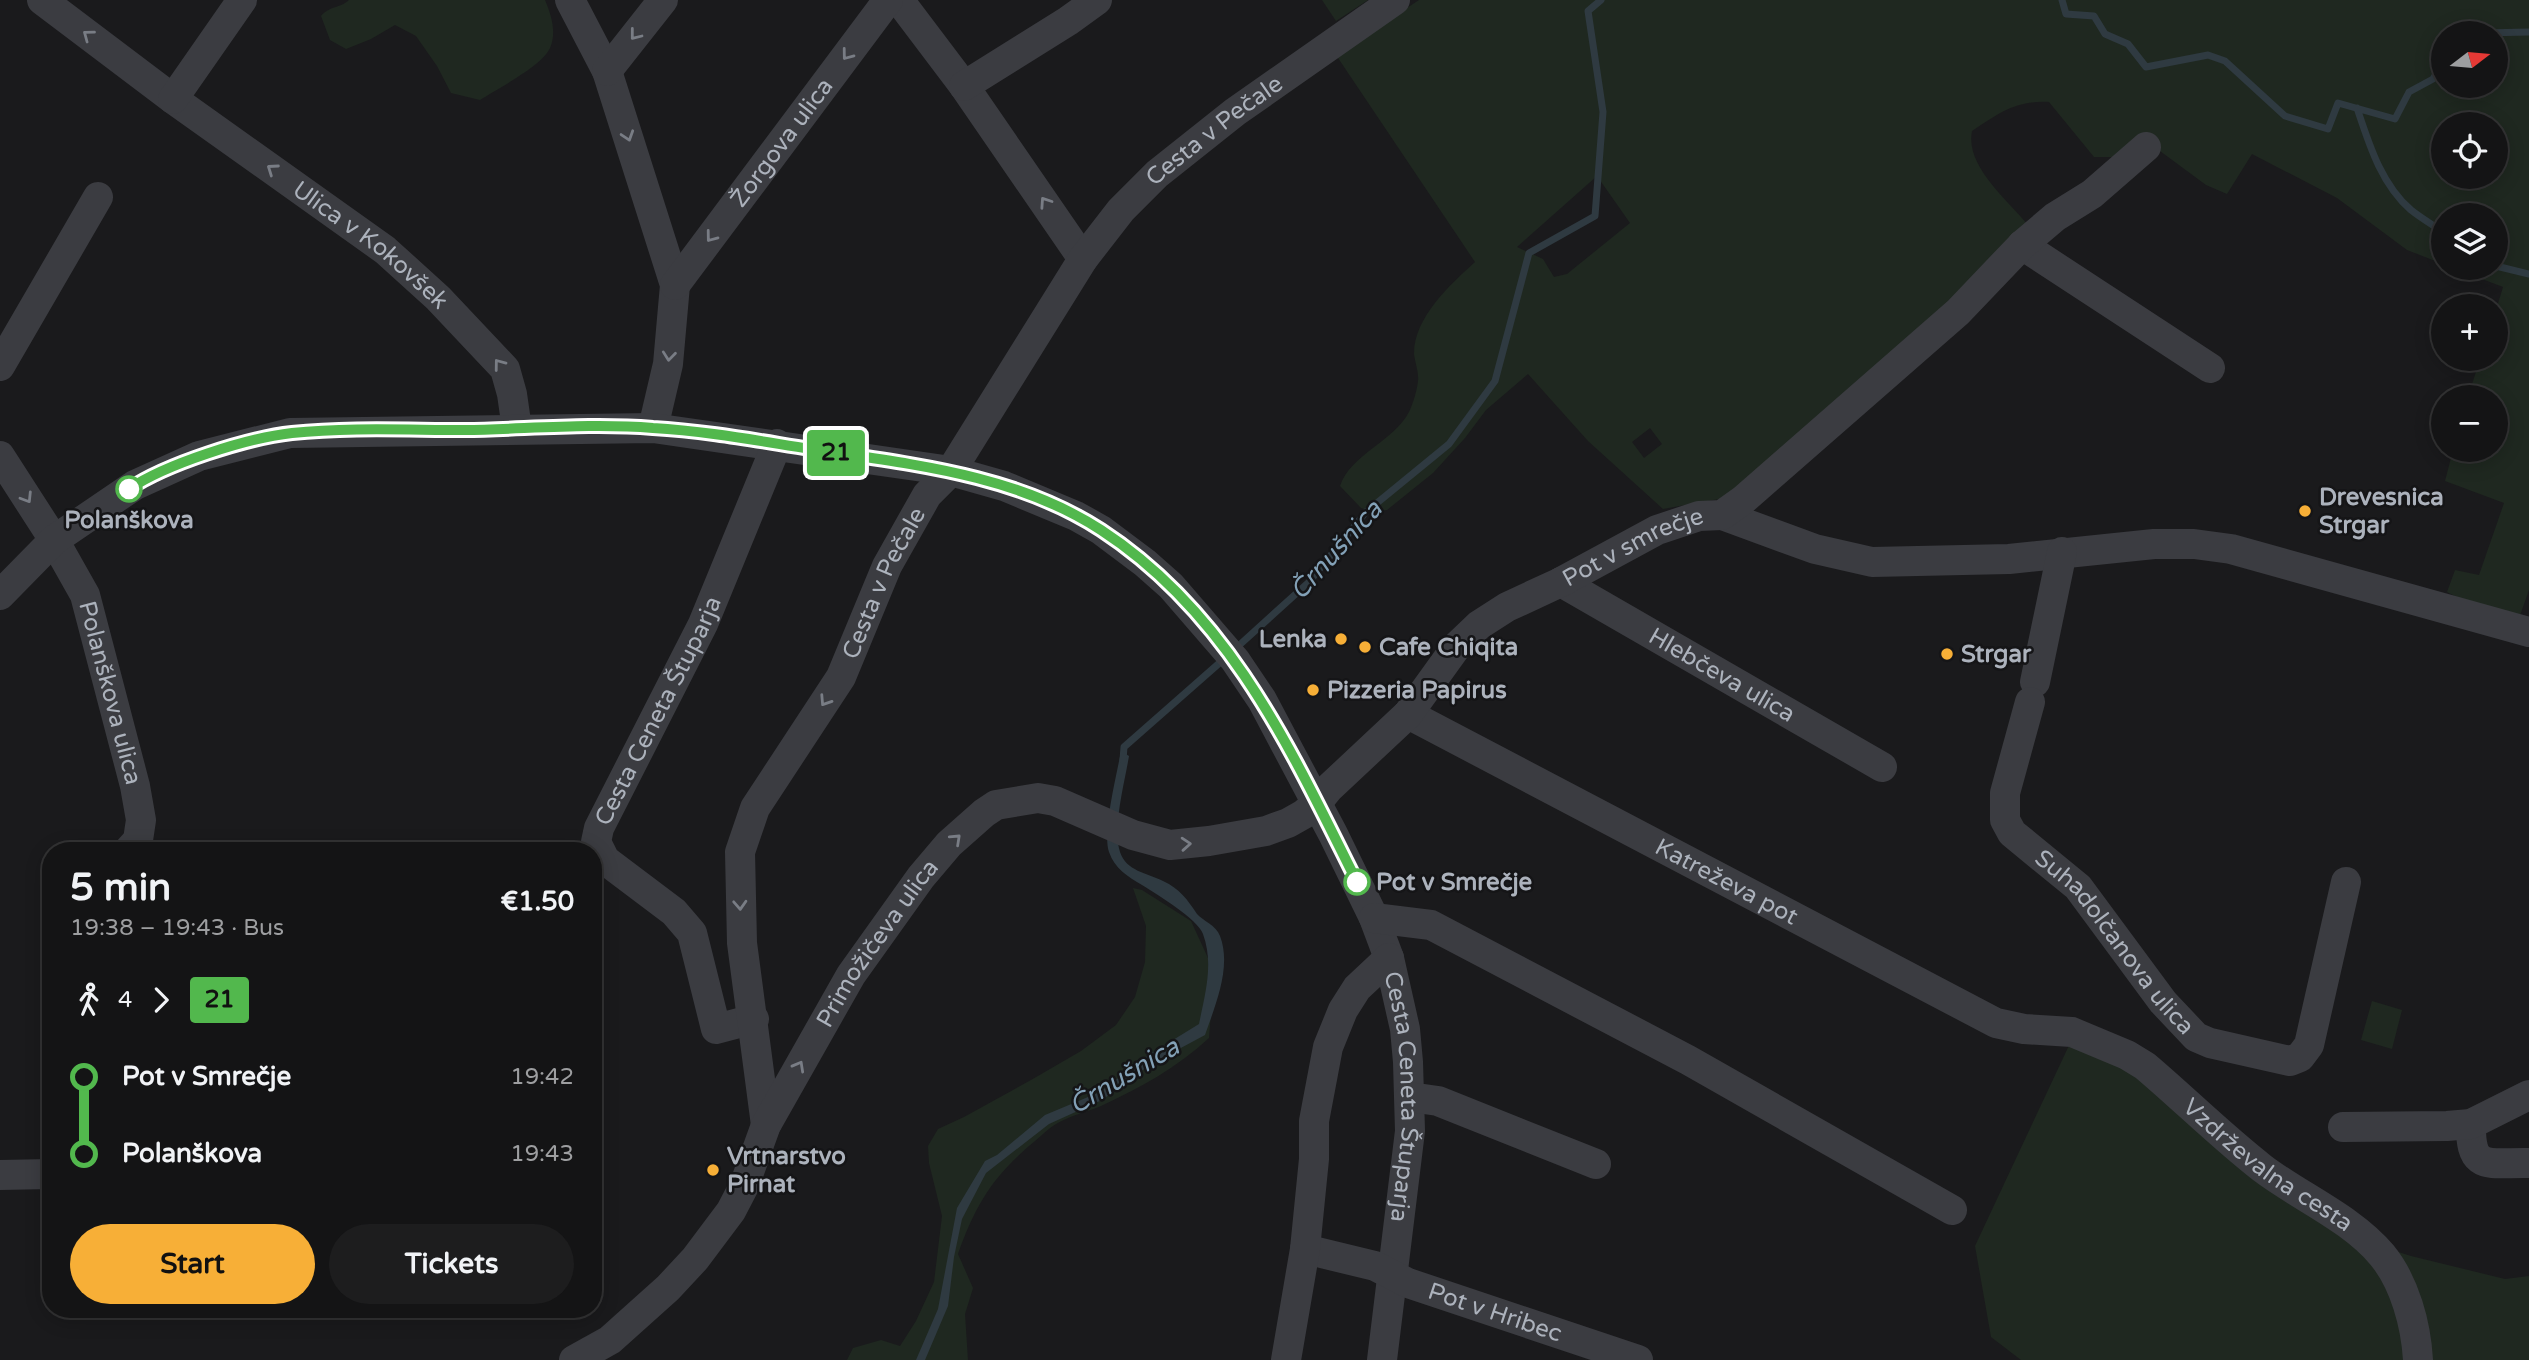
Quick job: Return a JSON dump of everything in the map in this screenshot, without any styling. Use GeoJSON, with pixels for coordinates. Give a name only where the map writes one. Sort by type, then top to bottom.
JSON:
{"type":"FeatureCollection","features":[{"type":"Feature","properties":{"kind":"street","name":"Ulica v Kokovšek"},"geometry":{"type":"LineString","coordinates":[[42,0],[173,99],[385,250],[438,298],[505,369],[517,429]]}},
{"type":"Feature","properties":{"kind":"street"},"geometry":{"type":"LineString","coordinates":[[173,99],[243,0]]}},
{"type":"Feature","properties":{"kind":"street"},"geometry":{"type":"LineString","coordinates":[[570,0],[607,71],[674,285],[668,364],[653,428]]}},
{"type":"Feature","properties":{"kind":"street"},"geometry":{"type":"LineString","coordinates":[[607,71],[663,0]]}},
{"type":"Feature","properties":{"kind":"street","name":"Žorgova ulica"},"geometry":{"type":"LineString","coordinates":[[674,285],[888,0]]}},
{"type":"Feature","properties":{"kind":"street"},"geometry":{"type":"LineString","coordinates":[[899,0],[964,86],[1083,259]]}},
{"type":"Feature","properties":{"kind":"street"},"geometry":{"type":"LineString","coordinates":[[964,86],[1069,21],[1097,0]]}},
{"type":"Feature","properties":{"kind":"street","name":"Cesta v Pečale"},"geometry":{"type":"LineString","coordinates":[[766,1125],[742,943],[740,852],[755,808],[841,677],[887,566],[927,495],[951,471],[1083,259],[1121,210],[1157,174],[1235,112],[1395,0]]}},
{"type":"Feature","properties":{"kind":"street","name":"Pot v smrečje"},"geometry":{"type":"LineString","coordinates":[[1317,803],[1329,788],[1408,714],[1457,646],[1479,625],[1507,607],[1561,582],[1657,530],[1699,516],[1722,515],[1744,500],[1958,312],[2022,245],[2055,217],[2091,194],[2146,148]]}},
{"type":"Feature","properties":{"kind":"street"},"geometry":{"type":"LineString","coordinates":[[0,366],[98,197]]}},
{"type":"Feature","properties":{"kind":"street"},"geometry":{"type":"LineString","coordinates":[[2022,245],[2210,368]]}},
{"type":"Feature","properties":{"kind":"street","name":"Cesta Ceneta Štuparja"},"geometry":{"type":"LineString","coordinates":[[0,595],[54,540],[135,485],[199,456],[290,433],[653,428],[951,471],[1042,500],[1101,530],[1171,586],[1230,653],[1262,700],[1374,918],[1389,958],[1405,1029],[1410,1097],[1409,1130],[1382,1360]]}},
{"type":"Feature","properties":{"kind":"street","name":"Cesta Ceneta Štuparja"},"geometry":{"type":"LineString","coordinates":[[596,842],[599,828],[703,624],[777,444]]}},
{"type":"Feature","properties":{"kind":"street"},"geometry":{"type":"LineString","coordinates":[[0,456],[54,540]]}},
{"type":"Feature","properties":{"kind":"street"},"geometry":{"type":"LineString","coordinates":[[1722,515],[1815,549],[1872,562],[2009,559],[2154,544],[2194,544],[2231,549],[2529,632]]}},
{"type":"Feature","properties":{"kind":"street","name":"Polanškova ulica"},"geometry":{"type":"LineString","coordinates":[[54,540],[85,595],[135,786],[141,820],[136,842]]}},
{"type":"Feature","properties":{"kind":"street","name":"Suhadolčanova ulica"},"geometry":{"type":"LineString","coordinates":[[2062,552],[2033,692],[2005,793],[2005,820],[2012,834],[2078,887],[2163,1002],[2196,1037],[2210,1043],[2290,1060],[2300,1057],[2309,1045],[2346,882]]}},
{"type":"Feature","properties":{"kind":"street","name":"Hlebčeva ulica"},"geometry":{"type":"LineString","coordinates":[[1561,582],[1882,767]]}},
{"type":"Feature","properties":{"kind":"street","name":"Katreževa pot"},"geometry":{"type":"LineString","coordinates":[[1408,714],[1996,1023],[2024,1029],[2054,1030]]}},
{"type":"Feature","properties":{"kind":"street","name":"Primožičeva ulica"},"geometry":{"type":"LineString","coordinates":[[574,1360],[610,1340],[668,1288],[695,1259],[731,1211],[744,1186],[766,1125],[851,975],[921,877],[949,844],[984,813],[996,805],[1038,798],[1055,801],[1115,829],[1170,845],[1266,831],[1296,819],[1317,803]]}},
{"type":"Feature","properties":{"kind":"street","name":"Cesta Ceneta Štuparja"},"geometry":{"type":"LineString","coordinates":[[602,856],[604,860],[674,912],[692,933],[716,1029],[754,1020]]}},
{"type":"Feature","properties":{"kind":"street"},"geometry":{"type":"LineString","coordinates":[[1374,918],[1431,925],[1688,1060],[1952,1210]]}},
{"type":"Feature","properties":{"kind":"street","name":"Cesta Ceneta Štuparja"},"geometry":{"type":"LineString","coordinates":[[1286,1360],[1306,1249],[1314,1159],[1314,1121],[1328,1047],[1343,1010],[1357,988],[1389,958]]}},
{"type":"Feature","properties":{"kind":"street","name":"Vzdrževalna cesta"},"geometry":{"type":"LineString","coordinates":[[2054,1030],[2072,1032],[2095,1041],[2145,1066],[2260,1166],[2368,1242],[2383,1256],[2406,1303],[2418,1360]]}},
{"type":"Feature","properties":{"kind":"street"},"geometry":{"type":"LineString","coordinates":[[2343,1127],[2471,1124],[2529,1095]]}},
{"type":"Feature","properties":{"kind":"street"},"geometry":{"type":"LineString","coordinates":[[1410,1097],[1438,1101],[1596,1164]]}},
{"type":"Feature","properties":{"kind":"street"},"geometry":{"type":"LineString","coordinates":[[2471,1124],[2471,1146],[2473,1153],[2480,1160],[2529,1163]]}},
{"type":"Feature","properties":{"kind":"street"},"geometry":{"type":"LineString","coordinates":[[0,1175],[42,1174]]}},
{"type":"Feature","properties":{"kind":"street","name":"Pot v Hribec"},"geometry":{"type":"LineString","coordinates":[[1306,1249],[1357,1259],[1408,1283],[1638,1360]]}},
{"type":"Feature","properties":{"kind":"shaded area"},"geometry":{"type":"Polygon","coordinates":[[[349,0],[545,0],[552,23],[552,42],[538,62],[480,100],[451,93],[437,66],[416,36],[395,25],[346,49],[330,40],[321,16],[349,0]]]}},
{"type":"Feature","properties":{"kind":"shaded area"},"geometry":{"type":"Polygon","coordinates":[[[1322,0],[1368,0],[1336,21],[1322,0]]]}},
{"type":"Feature","properties":{"kind":"shaded area"},"geometry":{"type":"Polygon","coordinates":[[[1419,0],[2529,0],[2529,590],[2518,621],[2475,606],[2447,592],[2455,570],[2479,575],[2504,503],[2445,481],[2450,462],[2508,462],[2508,385],[2472,385],[2476,371],[2508,371],[2508,294],[2501,294],[2503,287],[2485,280],[2508,280],[2508,203],[2431,203],[2431,259],[2407,250],[2337,198],[2252,154],[2227,194],[2206,185],[2141,137],[2115,157],[2094,157],[2049,102],[2027,103],[2000,113],[1972,131],[1972,144],[1981,169],[2028,225],[1954,302],[1725,498],[1663,509],[1588,441],[1528,374],[1486,410],[1433,473],[1387,510],[1372,512],[1361,508],[1340,486],[1345,475],[1362,456],[1393,432],[1409,412],[1418,381],[1414,354],[1420,327],[1435,303],[1475,262],[1336,55],[1419,0]],[[1597,176],[1517,247],[1543,259],[1554,277],[1567,274],[1630,223],[1597,176]],[[1650,428],[1632,442],[1644,458],[1662,444],[1650,428]]]}},
{"type":"Feature","properties":{"kind":"shaded area"},"geometry":{"type":"Polygon","coordinates":[[[1133,888],[1142,890],[1191,921],[1208,958],[1212,999],[1209,1038],[1171,1068],[1144,1084],[1053,1126],[997,1178],[979,1205],[958,1254],[973,1288],[965,1314],[968,1360],[847,1360],[853,1348],[881,1340],[900,1346],[916,1321],[934,1282],[942,1216],[929,1163],[928,1146],[938,1129],[1081,1051],[1116,1025],[1135,997],[1145,962],[1146,926],[1133,888]]]}},
{"type":"Feature","properties":{"kind":"shaded area"},"geometry":{"type":"Polygon","coordinates":[[[2372,1001],[2402,1010],[2392,1049],[2361,1040],[2372,1001]]]}},
{"type":"Feature","properties":{"kind":"shaded area"},"geometry":{"type":"Polygon","coordinates":[[[2072,1039],[2100,1048],[2386,1248],[2505,1279],[2529,1276],[2529,1360],[2021,1360],[1991,1337],[1975,1246],[2072,1039]]]}},
{"type":"Feature","properties":{"kind":"water","name":"Črnušnica"},"geometry":{"type":"Polygon","coordinates":[[[1121,751],[1129,756],[1118,818],[1120,852],[1127,863],[1138,871],[1179,891],[1197,914],[1218,932],[1224,960],[1221,986],[1213,1012],[1205,1035],[1151,1064],[1102,1100],[1049,1124],[986,1173],[962,1219],[948,1306],[925,1360],[916,1360],[938,1309],[957,1208],[985,1161],[997,1155],[1045,1115],[1100,1092],[1147,1056],[1199,1024],[1208,968],[1206,945],[1200,928],[1185,914],[1122,872],[1109,852],[1107,831],[1121,751]]]}},
{"type":"Feature","properties":{"kind":"waterway","name":"Črnušnica"},"geometry":{"type":"LineString","coordinates":[[1235,649],[1309,582],[1366,512],[1449,444],[1495,381],[1529,253],[1595,216],[1603,112],[1588,11],[1601,0]]}},
{"type":"Feature","properties":{"kind":"waterway"},"geometry":{"type":"LineString","coordinates":[[2062,0],[2066,14],[2094,16],[2105,34],[2128,44],[2146,67],[2208,55],[2225,61],[2285,116],[2328,129],[2338,103],[2395,119],[2409,92],[2431,80]]}},
{"type":"Feature","properties":{"kind":"waterway"},"geometry":{"type":"LineString","coordinates":[[2508,32],[2529,32]]}},
{"type":"Feature","properties":{"kind":"waterway"},"geometry":{"type":"LineString","coordinates":[[2357,108],[2384,176],[2401,200],[2431,224]]}},
{"type":"Feature","properties":{"kind":"waterway"},"geometry":{"type":"LineString","coordinates":[[2508,269],[2529,274]]}},
{"type":"Feature","properties":{"kind":"waterway","name":"Črnušnica"},"geometry":{"type":"LineString","coordinates":[[1123,760],[1124,747],[1224,659]]}},
{"type":"Feature","properties":{"kind":"bus line","name":"21"},"geometry":{"type":"LineString","coordinates":[[129,489],[199,456],[290,433],[653,428],[918,465],[1004,486],[1042,500],[1101,530],[1171,586],[1196,612],[1224,645],[1262,700],[1357,882]]}},
{"type":"Feature","properties":{"kind":"place","name":"Polanškova"},"geometry":{"type":"Point","coordinates":[129,489]}},
{"type":"Feature","properties":{"kind":"place","name":"Drevesnica Strgar"},"geometry":{"type":"Point","coordinates":[2305,511]}},
{"type":"Feature","properties":{"kind":"place","name":"Lenka"},"geometry":{"type":"Point","coordinates":[1341,639]}},
{"type":"Feature","properties":{"kind":"place","name":"Cafe Chiqita"},"geometry":{"type":"Point","coordinates":[1365,647]}},
{"type":"Feature","properties":{"kind":"place","name":"Strgar"},"geometry":{"type":"Point","coordinates":[1947,654]}},
{"type":"Feature","properties":{"kind":"place","name":"Pizzeria Papirus"},"geometry":{"type":"Point","coordinates":[1313,690]}},
{"type":"Feature","properties":{"kind":"place","name":"Pot v Smrečje"},"geometry":{"type":"Point","coordinates":[1357,882]}},
{"type":"Feature","properties":{"kind":"place","name":"Vrtnarstvo Pirnat"},"geometry":{"type":"Point","coordinates":[713,1170]}}]}
